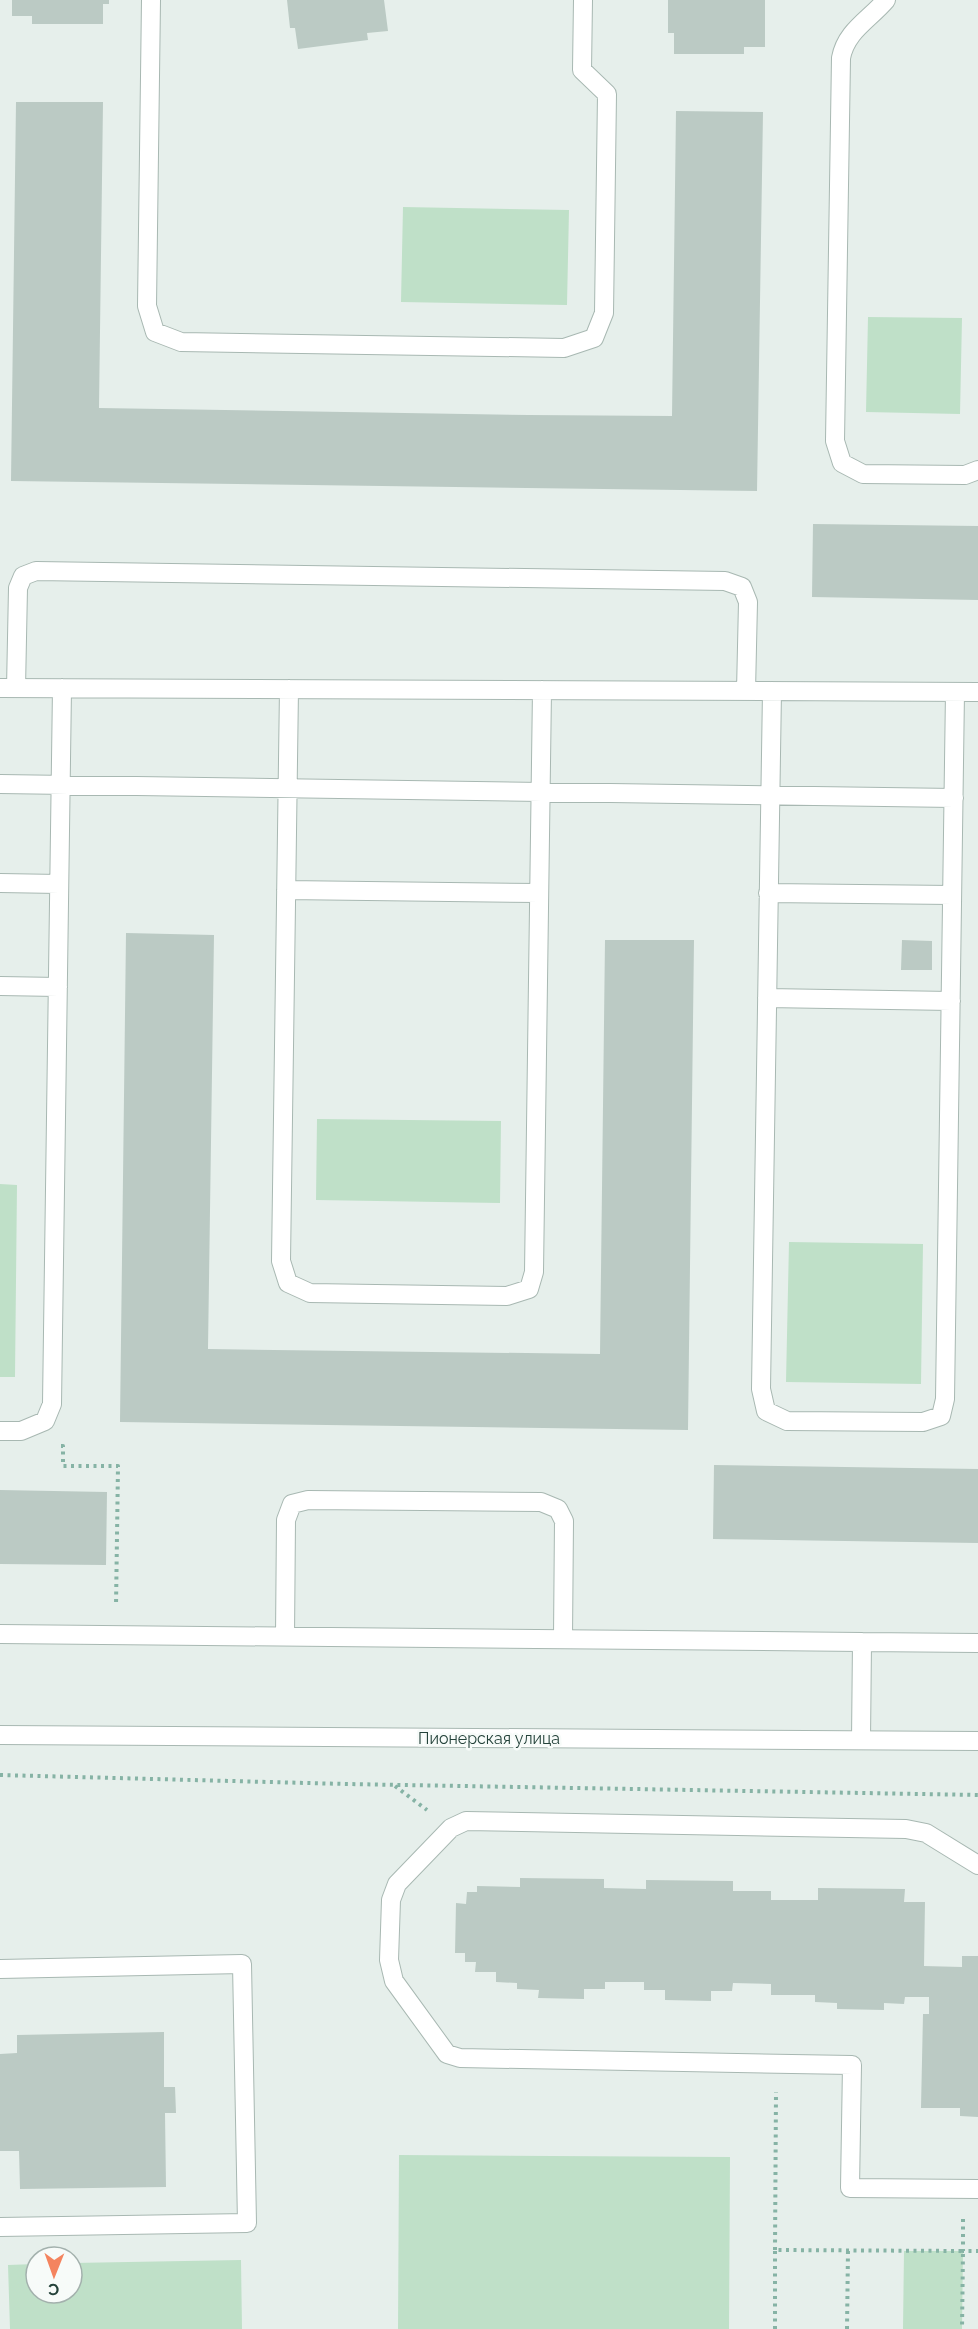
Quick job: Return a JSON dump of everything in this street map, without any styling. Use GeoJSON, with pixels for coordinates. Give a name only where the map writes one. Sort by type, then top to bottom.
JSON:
{"type":"FeatureCollection","features":[{"type":"Feature","properties":{"kind":"street"},"geometry":{"type":"LineString","coordinates":[[151,0],[147,306],[155,332],[181,342],[564,348],[594,338],[604,313],[607,94],[582,70],[583,0]]}},
{"type":"Feature","properties":{"kind":"street"},"geometry":{"type":"LineString","coordinates":[[886,0],[851,34],[843,45],[841,58],[835,441],[842,463],[863,474],[965,475],[978,470]]}},
{"type":"Feature","properties":{"kind":"street"},"geometry":{"type":"LineString","coordinates":[[746,691],[748,602],[742,587],[725,581],[36,571],[23,576],[18,588],[8,688],[978,692]]}},
{"type":"Feature","properties":{"kind":"street"},"geometry":{"type":"LineString","coordinates":[[0,1431],[21,1431],[45,1421],[51,1404],[62,688]]}},
{"type":"Feature","properties":{"kind":"street"},"geometry":{"type":"LineString","coordinates":[[289,689],[281,1262],[288,1283],[310,1293],[507,1296],[529,1289],[534,1272],[542,690]]}},
{"type":"Feature","properties":{"kind":"street"},"geometry":{"type":"LineString","coordinates":[[771,691],[761,1389],[766,1411],[787,1421],[923,1422],[941,1416],[945,1399],[955,692]]}},
{"type":"Feature","properties":{"kind":"street"},"geometry":{"type":"LineString","coordinates":[[0,784],[954,798]]}},
{"type":"Feature","properties":{"kind":"street"},"geometry":{"type":"LineString","coordinates":[[0,883],[59,884]]}},
{"type":"Feature","properties":{"kind":"street"},"geometry":{"type":"LineString","coordinates":[[286,890],[539,893]]}},
{"type":"Feature","properties":{"kind":"street"},"geometry":{"type":"LineString","coordinates":[[768,892],[952,895]]}},
{"type":"Feature","properties":{"kind":"street"},"geometry":{"type":"LineString","coordinates":[[0,986],[58,987]]}},
{"type":"Feature","properties":{"kind":"street"},"geometry":{"type":"LineString","coordinates":[[767,998],[951,1001]]}},
{"type":"Feature","properties":{"kind":"street"},"geometry":{"type":"LineString","coordinates":[[285,1636],[286,1520],[292,1504],[308,1500],[331,1500],[541,1502],[558,1509],[564,1521],[563,1638]]}},
{"type":"Feature","properties":{"kind":"street"},"geometry":{"type":"LineString","coordinates":[[0,1634],[978,1642]]}},
{"type":"Feature","properties":{"kind":"street"},"geometry":{"type":"LineString","coordinates":[[861,1740],[862,1642]]}},
{"type":"Feature","properties":{"kind":"street","name":"Пионерская улица"},"geometry":{"type":"LineString","coordinates":[[0,1735],[978,1741]]}},
{"type":"Feature","properties":{"kind":"street"},"geometry":{"type":"LineString","coordinates":[[978,1865],[926,1833],[906,1829],[466,1821],[451,1828],[397,1884],[391,1900],[388,1960],[394,1981],[447,2054],[460,2058],[852,2065],[850,2188],[978,2189]]}},
{"type":"Feature","properties":{"kind":"street"},"geometry":{"type":"LineString","coordinates":[[0,1969],[242,1964],[248,2223],[0,2227]]}},
{"type":"Feature","properties":{"kind":"path"},"geometry":{"type":"LineString","coordinates":[[52,1446],[63,1446],[63,1466],[118,1466],[116,1616]]}},
{"type":"Feature","properties":{"kind":"path"},"geometry":{"type":"LineString","coordinates":[[0,1775],[395,1785],[978,1795]]}},
{"type":"Feature","properties":{"kind":"path"},"geometry":{"type":"LineString","coordinates":[[395,1785],[451,1828]]}},
{"type":"Feature","properties":{"kind":"path"},"geometry":{"type":"LineString","coordinates":[[775,2329],[776,2064]]}},
{"type":"Feature","properties":{"kind":"path"},"geometry":{"type":"LineString","coordinates":[[775,2250],[978,2251]]}},
{"type":"Feature","properties":{"kind":"path"},"geometry":{"type":"LineString","coordinates":[[847,2329],[848,2250]]}},
{"type":"Feature","properties":{"kind":"path"},"geometry":{"type":"LineString","coordinates":[[962,2329],[963,2251]]}},
{"type":"Feature","properties":{"kind":"green space"},"geometry":{"type":"Polygon","coordinates":[[[403,207],[569,210],[567,305],[401,302],[403,207]]]}},
{"type":"Feature","properties":{"kind":"green space"},"geometry":{"type":"Polygon","coordinates":[[[868,317],[962,318],[960,414],[866,412],[868,317]]]}},
{"type":"Feature","properties":{"kind":"green space"},"geometry":{"type":"Polygon","coordinates":[[[317,1119],[501,1121],[500,1203],[316,1200],[317,1119]]]}},
{"type":"Feature","properties":{"kind":"green space"},"geometry":{"type":"Polygon","coordinates":[[[0,1184],[17,1185],[15,1377],[0,1377],[0,1184]]]}},
{"type":"Feature","properties":{"kind":"green space"},"geometry":{"type":"Polygon","coordinates":[[[789,1242],[923,1244],[921,1384],[786,1382],[789,1242]]]}},
{"type":"Feature","properties":{"kind":"green space"},"geometry":{"type":"Polygon","coordinates":[[[399,2155],[730,2157],[729,2329],[398,2329],[399,2155]]]}},
{"type":"Feature","properties":{"kind":"green space"},"geometry":{"type":"Polygon","coordinates":[[[904,2251],[963,2251],[962,2329],[903,2329],[904,2251]]]}},
{"type":"Feature","properties":{"kind":"green space"},"geometry":{"type":"Polygon","coordinates":[[[241,2260],[242,2329],[10,2329],[8,2265],[24,2264],[24,2305],[84,2305],[84,2263],[241,2260]]]}},
{"type":"Feature","properties":{"kind":"building"},"geometry":{"type":"Polygon","coordinates":[[[12,0],[109,0],[109,4],[103,4],[103,24],[32,24],[32,16],[12,16],[12,0]]]}},
{"type":"Feature","properties":{"kind":"building"},"geometry":{"type":"Polygon","coordinates":[[[287,0],[384,0],[388,31],[367,33],[368,40],[298,49],[295,28],[290,28],[287,0]]]}},
{"type":"Feature","properties":{"kind":"building"},"geometry":{"type":"Polygon","coordinates":[[[668,0],[765,0],[765,47],[744,47],[744,54],[674,54],[674,33],[668,33],[668,0]]]}},
{"type":"Feature","properties":{"kind":"building"},"geometry":{"type":"Polygon","coordinates":[[[16,102],[103,102],[99,408],[528,415],[672,416],[676,111],[763,112],[757,491],[11,481],[16,102]]]}},
{"type":"Feature","properties":{"kind":"building"},"geometry":{"type":"Polygon","coordinates":[[[813,524],[978,526],[978,600],[812,597],[813,524]]]}},
{"type":"Feature","properties":{"kind":"building"},"geometry":{"type":"Polygon","coordinates":[[[126,933],[214,935],[208,1349],[274,1350],[600,1354],[605,940],[694,940],[688,1430],[120,1422],[126,933]]]}},
{"type":"Feature","properties":{"kind":"building"},"geometry":{"type":"Polygon","coordinates":[[[902,940],[932,941],[932,970],[901,970],[902,940]]]}},
{"type":"Feature","properties":{"kind":"building"},"geometry":{"type":"Polygon","coordinates":[[[714,1465],[978,1469],[978,1543],[713,1539],[714,1465]]]}},
{"type":"Feature","properties":{"kind":"building"},"geometry":{"type":"Polygon","coordinates":[[[0,1490],[107,1492],[106,1565],[0,1564],[0,1490]]]}},
{"type":"Feature","properties":{"kind":"building"},"geometry":{"type":"Polygon","coordinates":[[[520,1878],[604,1879],[604,1888],[646,1889],[646,1880],[733,1881],[733,1891],[771,1891],[771,1900],[818,1900],[818,1888],[905,1889],[904,1902],[925,1902],[924,1966],[962,1967],[962,1956],[978,1956],[978,2117],[960,2116],[960,2108],[921,2108],[923,2014],[929,2014],[929,1997],[905,1997],[904,2004],[884,2003],[884,2010],[837,2009],[837,2003],[815,2002],[815,1995],[771,1995],[771,1984],[733,1983],[732,1991],[711,1991],[711,2001],[665,2000],[665,1990],[644,1990],[644,1982],[605,1982],[605,1989],[584,1989],[584,1999],[538,1998],[539,1990],[517,1989],[517,1983],[496,1982],[496,1972],[475,1972],[476,1962],[465,1962],[465,1953],[455,1953],[456,1903],[466,1904],[467,1892],[477,1892],[477,1886],[520,1887],[520,1878]]]}},
{"type":"Feature","properties":{"kind":"building"},"geometry":{"type":"Polygon","coordinates":[[[164,2032],[164,2087],[175,2087],[176,2113],[165,2113],[166,2187],[20,2189],[19,2151],[0,2151],[0,2054],[17,2053],[17,2035],[164,2032]]]}}]}
